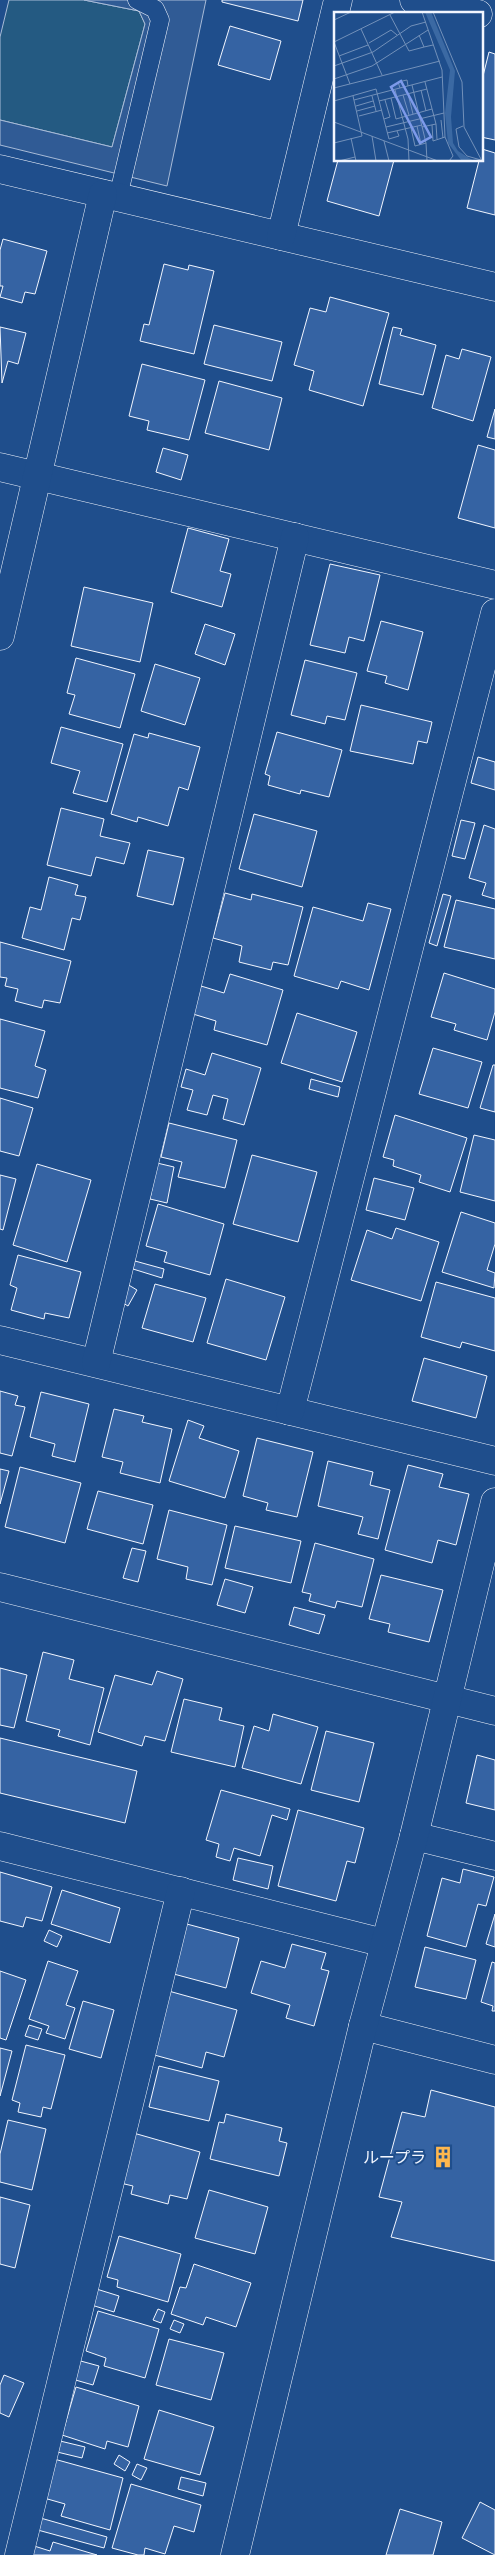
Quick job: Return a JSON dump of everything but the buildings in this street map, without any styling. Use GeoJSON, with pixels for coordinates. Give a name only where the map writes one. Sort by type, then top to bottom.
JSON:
{"type":"FeatureCollection","features":[{"type":"Feature","properties":{"kind":"street"},"geometry":{"type":"LineString","coordinates":[[414,0],[471,12]]}},
{"type":"Feature","properties":{"kind":"street"},"geometry":{"type":"LineString","coordinates":[[482,14],[495,17]]}},
{"type":"Feature","properties":{"kind":"street"},"geometry":{"type":"LineString","coordinates":[[281,236],[334,17]]}},
{"type":"Feature","properties":{"kind":"street"},"geometry":{"type":"LineString","coordinates":[[0,169],[495,287]]}},
{"type":"Feature","properties":{"kind":"street"},"geometry":{"type":"LineString","coordinates":[[0,636],[37,476],[110,195]]}},
{"type":"Feature","properties":{"kind":"street"},"geometry":{"type":"LineString","coordinates":[[0,467],[495,585]]}},
{"type":"Feature","properties":{"kind":"street"},"geometry":{"type":"LineString","coordinates":[[96,1363],[295,537]]}},
{"type":"Feature","properties":{"kind":"street"},"geometry":{"type":"LineString","coordinates":[[290,1411],[495,614]]}},
{"type":"Feature","properties":{"kind":"street"},"geometry":{"type":"LineString","coordinates":[[0,1340],[495,1461]]}},
{"type":"Feature","properties":{"kind":"street"},"geometry":{"type":"LineString","coordinates":[[235,2555],[363,2026],[414,1836],[495,1502]]}},
{"type":"Feature","properties":{"kind":"street"},"geometry":{"type":"LineString","coordinates":[[0,1587],[495,1711]]}},
{"type":"Feature","properties":{"kind":"street"},"geometry":{"type":"LineString","coordinates":[[414,1836],[495,1856]]}},
{"type":"Feature","properties":{"kind":"street"},"geometry":{"type":"LineString","coordinates":[[0,1846],[384,1943]]}},
{"type":"Feature","properties":{"kind":"street"},"geometry":{"type":"LineString","coordinates":[[19,2555],[181,1891]]}},
{"type":"Feature","properties":{"kind":"street"},"geometry":{"type":"LineString","coordinates":[[363,2026],[495,2060]]}},
{"type":"Feature","properties":{"kind":"lane"},"geometry":{"type":"LineString","coordinates":[[110,195],[160,20],[154,9],[137,0]]}},
{"type":"Feature","properties":{"kind":"shaded area"},"geometry":{"type":"Polygon","coordinates":[[[9,0],[84,0],[139,11],[145,24],[112,147],[0,120],[0,37],[9,0]]]}},
{"type":"Feature","properties":{"kind":"shaded area"},"geometry":{"type":"Polygon","coordinates":[[[84,0],[206,0],[167,186],[0,145],[0,120],[112,147],[145,24],[139,11],[84,0]]]}},
{"type":"Feature","properties":{"kind":"place","name":"ループラ"},"geometry":{"type":"Point","coordinates":[443,2157]}}]}
